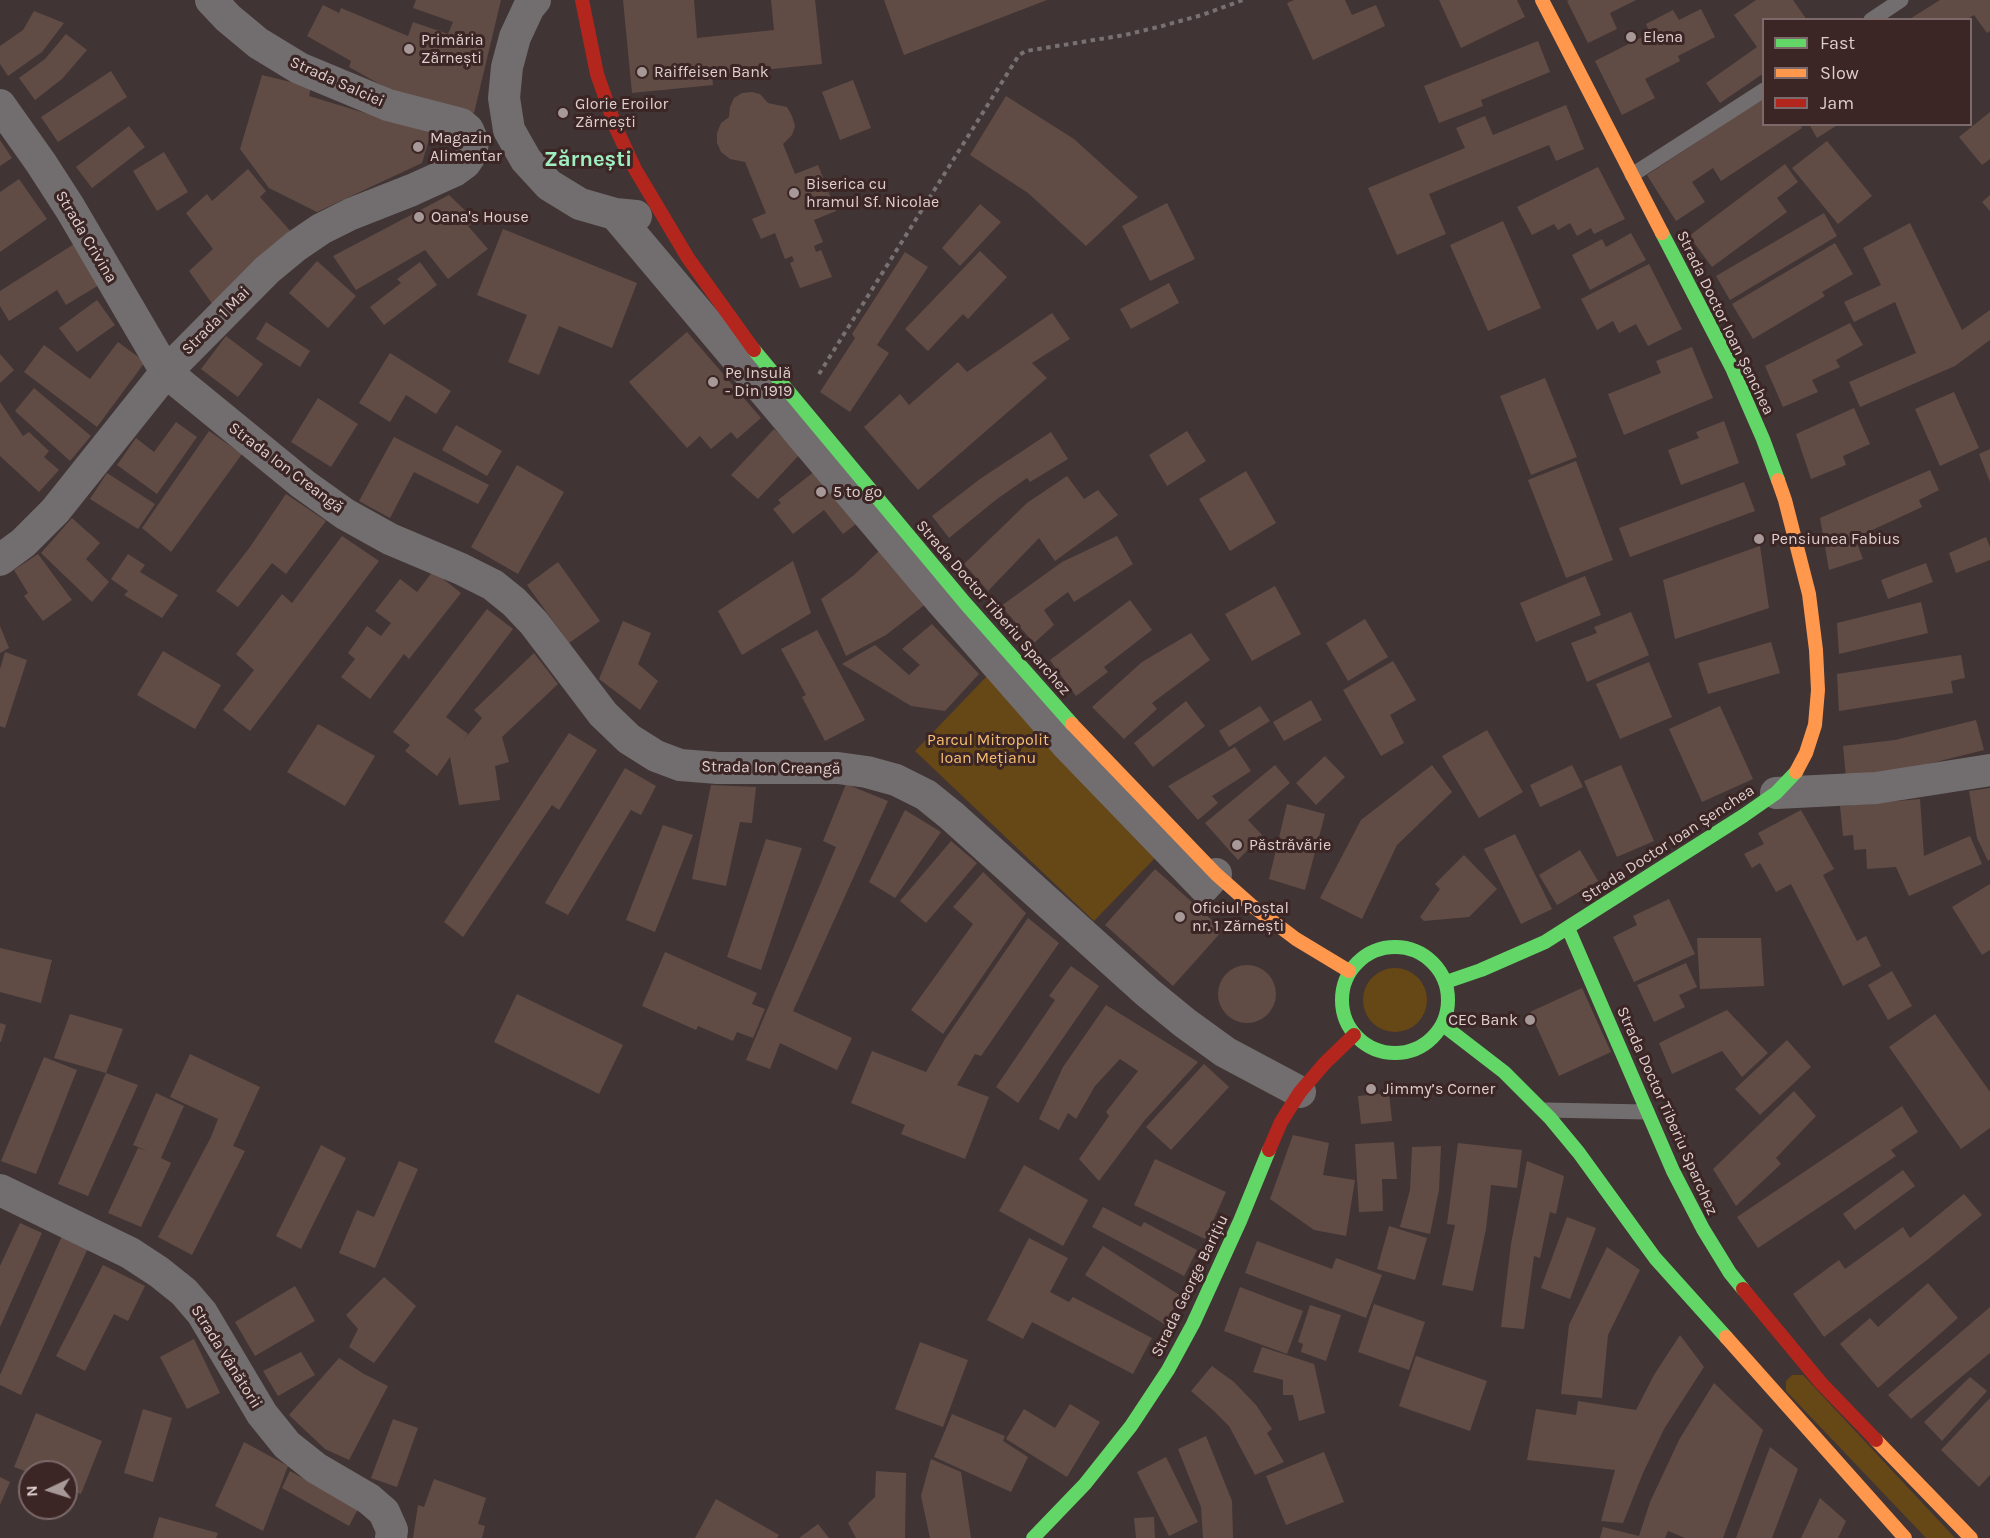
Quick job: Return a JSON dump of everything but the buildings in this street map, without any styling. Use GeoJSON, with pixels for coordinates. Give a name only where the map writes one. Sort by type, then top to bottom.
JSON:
{"type":"FeatureCollection","features":[{"type":"Feature","properties":{"kind":"main road","name":"Strada Doctor Tiberiu Sparchez"},"geometry":{"type":"LineString","coordinates":[[582,0],[597,74],[616,128],[634,169],[662,218],[676,266],[728,314],[799,405],[965,603],[1074,727],[1216,874],[1251,905],[1296,939],[1349,971]]}},
{"type":"Feature","properties":{"kind":"main road","name":"Strada Doctor Ioan Șenchea"},"geometry":{"type":"LineString","coordinates":[[1446,982],[1518,954],[1568,928],[1710,839],[1776,793],[1794,775],[1806,753],[1815,725],[1818,690],[1809,594],[1785,500],[1763,439],[1737,378],[1542,0]]}},
{"type":"Feature","properties":{"kind":"main road","name":"Strada Doctor Tiberiu Sparchez"},"geometry":{"type":"LineString","coordinates":[[1568,928],[1673,1171],[1702,1229],[1730,1273],[1821,1383],[1971,1538]]}},
{"type":"Feature","properties":{"kind":"main road"},"geometry":{"type":"LineString","coordinates":[[1403,947],[1422,953],[1438,966],[1446,982],[1449,1000],[1443,1025],[1422,1047],[1406,1053],[1387,1053],[1369,1047],[1354,1035],[1345,1020],[1341,1004],[1343,987],[1349,971],[1364,956],[1382,948],[1403,947]]}},
{"type":"Feature","properties":{"kind":"main road"},"geometry":{"type":"LineString","coordinates":[[1443,1025],[1504,1072],[1543,1110],[1579,1153],[1655,1258],[1905,1538]]}},
{"type":"Feature","properties":{"kind":"main road","name":"Strada George Barițiu"},"geometry":{"type":"LineString","coordinates":[[1033,1538],[1085,1484],[1131,1426],[1168,1370],[1193,1324],[1240,1221],[1281,1122],[1300,1092],[1354,1035]]}},
{"type":"Feature","properties":{"kind":"street","name":"Strada Salciei"},"geometry":{"type":"LineString","coordinates":[[211,0],[228,18],[258,42],[299,68],[388,105],[461,124],[468,130],[473,142]]}},
{"type":"Feature","properties":{"kind":"street"},"geometry":{"type":"LineString","coordinates":[[535,0],[529,7],[515,37],[507,67],[504,98],[509,130],[526,160],[549,185],[580,204],[615,214],[662,218]]}},
{"type":"Feature","properties":{"kind":"street","name":"Strada Crivina"},"geometry":{"type":"LineString","coordinates":[[0,105],[70,208],[165,372]]}},
{"type":"Feature","properties":{"kind":"street"},"geometry":{"type":"LineString","coordinates":[[473,142],[509,130]]}},
{"type":"Feature","properties":{"kind":"street","name":"Strada 1 Mai"},"geometry":{"type":"LineString","coordinates":[[0,560],[23,543],[55,512],[165,372],[267,270],[321,229],[454,171],[465,163],[471,154],[473,142]]}},
{"type":"Feature","properties":{"kind":"street"},"geometry":{"type":"LineString","coordinates":[[615,214],[676,266],[941,601],[1068,746],[1204,887],[1216,874]]}},
{"type":"Feature","properties":{"kind":"street","name":"Strada Ion Creangă"},"geometry":{"type":"LineString","coordinates":[[165,372],[286,471],[345,514],[390,539],[493,585],[514,602],[534,623],[603,714],[638,745],[656,756],[680,765],[718,768],[838,768],[867,772],[896,780],[926,795],[1147,992],[1185,1023],[1225,1052],[1300,1092]]}},
{"type":"Feature","properties":{"kind":"street"},"geometry":{"type":"LineString","coordinates":[[1776,793],[1876,788],[1990,770]]}},
{"type":"Feature","properties":{"kind":"street","name":"Strada Vânătorii"},"geometry":{"type":"LineString","coordinates":[[0,1190],[130,1253],[159,1272],[183,1292],[202,1313],[262,1414],[287,1444],[316,1468],[369,1499],[384,1512],[392,1530],[391,1538]]}},
{"type":"Feature","properties":{"kind":"lane"},"geometry":{"type":"LineString","coordinates":[[1874,18],[1901,0]]}},
{"type":"Feature","properties":{"kind":"lane"},"geometry":{"type":"LineString","coordinates":[[1632,176],[1762,91]]}},
{"type":"Feature","properties":{"kind":"lane"},"geometry":{"type":"LineString","coordinates":[[1543,1110],[1647,1112]]}},
{"type":"Feature","properties":{"kind":"path"},"geometry":{"type":"LineString","coordinates":[[799,405],[1019,55],[1026,51],[1125,35],[1162,26],[1203,15],[1243,0]]}},
{"type":"Feature","properties":{"kind":"green space","name":"Parcul Mitropolit Ioan Mețianu"},"geometry":{"type":"Polygon","coordinates":[[[987,676],[1157,856],[1094,921],[915,751],[987,676]]]}},
{"type":"Feature","properties":{"kind":"green space"},"geometry":{"type":"Polygon","coordinates":[[[1395,968],[1407,970],[1418,977],[1425,988],[1427,1000],[1425,1012],[1418,1023],[1407,1030],[1395,1032],[1383,1030],[1372,1023],[1365,1012],[1363,1000],[1365,988],[1372,977],[1383,970],[1395,968]]]}},
{"type":"Feature","properties":{"kind":"green space"},"geometry":{"type":"Polygon","coordinates":[[[1792,1375],[1803,1375],[1955,1538],[1926,1538],[1786,1391],[1786,1381],[1792,1375]]]}},
{"type":"Feature","properties":{"kind":"traffic: fast"},"geometry":{"type":"LineString","coordinates":[[1662,233],[1732,368],[1778,480]]}},
{"type":"Feature","properties":{"kind":"traffic: fast"},"geometry":{"type":"LineString","coordinates":[[754,350],[965,603],[1072,724]]}},
{"type":"Feature","properties":{"kind":"traffic: fast"},"geometry":{"type":"LineString","coordinates":[[1446,982],[1481,970],[1545,942],[1743,816],[1776,793],[1796,772]]}},
{"type":"Feature","properties":{"kind":"traffic: fast"},"geometry":{"type":"LineString","coordinates":[[1568,928],[1673,1171],[1703,1229],[1730,1273],[1743,1289]]}},
{"type":"Feature","properties":{"kind":"traffic: fast"},"geometry":{"type":"LineString","coordinates":[[1395,947],[1415,951],[1433,962],[1444,980],[1448,1000],[1444,1020],[1433,1038],[1415,1049],[1395,1053],[1375,1049],[1357,1038],[1346,1020],[1342,1000],[1346,980],[1357,962],[1375,951],[1395,947]]}},
{"type":"Feature","properties":{"kind":"traffic: fast"},"geometry":{"type":"LineString","coordinates":[[1443,1025],[1504,1072],[1550,1118],[1579,1153],[1655,1258],[1726,1337]]}},
{"type":"Feature","properties":{"kind":"traffic: fast"},"geometry":{"type":"LineString","coordinates":[[1033,1538],[1085,1484],[1131,1426],[1168,1370],[1193,1324],[1240,1221],[1269,1150]]}},
{"type":"Feature","properties":{"kind":"traffic: slow"},"geometry":{"type":"LineString","coordinates":[[1542,0],[1662,233]]}},
{"type":"Feature","properties":{"kind":"traffic: slow"},"geometry":{"type":"LineString","coordinates":[[1778,480],[1809,594],[1816,650],[1818,690],[1815,725],[1806,753],[1796,772]]}},
{"type":"Feature","properties":{"kind":"traffic: slow"},"geometry":{"type":"LineString","coordinates":[[1072,724],[1216,874],[1251,905],[1296,939],[1349,971]]}},
{"type":"Feature","properties":{"kind":"traffic: slow"},"geometry":{"type":"LineString","coordinates":[[1726,1337],[1905,1538]]}},
{"type":"Feature","properties":{"kind":"traffic: slow"},"geometry":{"type":"LineString","coordinates":[[1876,1440],[1971,1538]]}},
{"type":"Feature","properties":{"kind":"traffic: jam"},"geometry":{"type":"LineString","coordinates":[[582,0],[597,74],[616,128],[635,169],[688,258],[754,350]]}},
{"type":"Feature","properties":{"kind":"traffic: jam"},"geometry":{"type":"LineString","coordinates":[[1269,1150],[1281,1122],[1300,1092],[1354,1035]]}},
{"type":"Feature","properties":{"kind":"traffic: jam"},"geometry":{"type":"LineString","coordinates":[[1743,1289],[1821,1383],[1876,1440]]}},
{"type":"Feature","properties":{"kind":"place","name":"Elena"},"geometry":{"type":"Point","coordinates":[1631,37]}},
{"type":"Feature","properties":{"kind":"place","name":"Primăria Zărnești"},"geometry":{"type":"Point","coordinates":[409,49]}},
{"type":"Feature","properties":{"kind":"place","name":"Raiffeisen Bank"},"geometry":{"type":"Point","coordinates":[642,72]}},
{"type":"Feature","properties":{"kind":"place","name":"Glorie Eroilor Zărnești"},"geometry":{"type":"Point","coordinates":[563,113]}},
{"type":"Feature","properties":{"kind":"place","name":"Magazin Alimentar"},"geometry":{"type":"Point","coordinates":[418,147]}},
{"type":"Feature","properties":{"kind":"place","name":"Biserica cu hramul Sf. Nicolae"},"geometry":{"type":"Point","coordinates":[794,193]}},
{"type":"Feature","properties":{"kind":"place","name":"Oana's House"},"geometry":{"type":"Point","coordinates":[419,217]}},
{"type":"Feature","properties":{"kind":"place","name":"Pe Insulă - Din 1919"},"geometry":{"type":"Point","coordinates":[713,382]}},
{"type":"Feature","properties":{"kind":"place","name":"5 to go"},"geometry":{"type":"Point","coordinates":[821,492]}},
{"type":"Feature","properties":{"kind":"place","name":"Pensiunea Fabius"},"geometry":{"type":"Point","coordinates":[1759,539]}},
{"type":"Feature","properties":{"kind":"place","name":"Păstrăvărie"},"geometry":{"type":"Point","coordinates":[1237,845]}},
{"type":"Feature","properties":{"kind":"place","name":"Oficiul Poștal nr. 1 Zărnești"},"geometry":{"type":"Point","coordinates":[1180,917]}},
{"type":"Feature","properties":{"kind":"place","name":"CEC Bank"},"geometry":{"type":"Point","coordinates":[1530,1020]}},
{"type":"Feature","properties":{"kind":"place","name":"Jimmy’s Corner"},"geometry":{"type":"Point","coordinates":[1371,1089]}},
{"type":"Feature","properties":{"kind":"district","name":"Zărnești"},"geometry":{"type":"Point","coordinates":[588,160]}}]}
